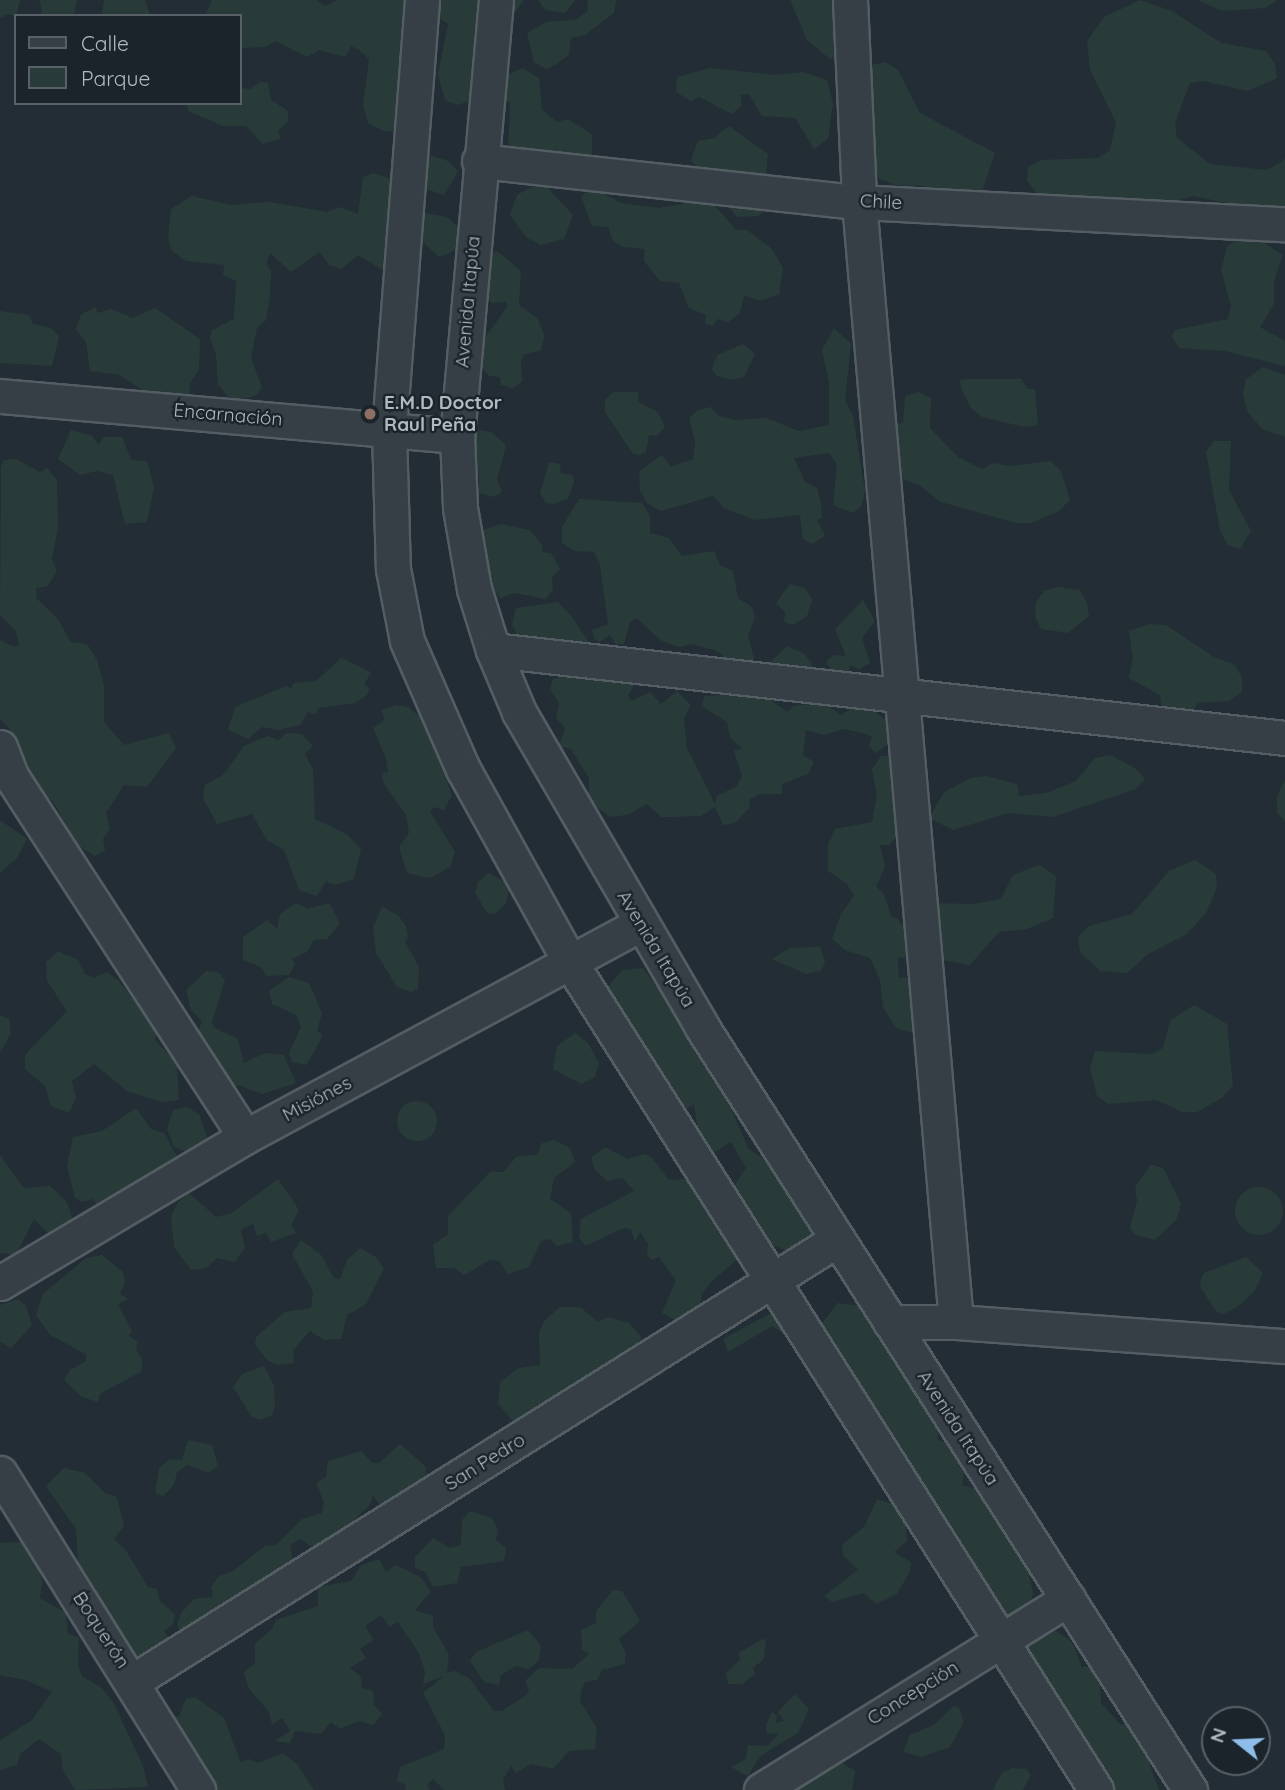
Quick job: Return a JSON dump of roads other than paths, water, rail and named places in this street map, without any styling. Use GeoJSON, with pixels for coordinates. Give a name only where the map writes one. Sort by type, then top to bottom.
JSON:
{"type":"FeatureCollection","features":[{"type":"Feature","properties":{"kind":"street"},"geometry":{"type":"LineString","coordinates":[[422,0],[389,430],[393,569],[407,641],[463,769],[570,962],[771,1283],[1096,1790]]}},
{"type":"Feature","properties":{"kind":"street","name":"Avenida Itapúa"},"geometry":{"type":"LineString","coordinates":[[496,0],[457,436],[460,508],[474,589],[493,650],[519,712],[640,924],[835,1241],[890,1322],[1190,1790]]}},
{"type":"Feature","properties":{"kind":"street"},"geometry":{"type":"LineString","coordinates":[[850,0],[859,202],[956,1322]]}},
{"type":"Feature","properties":{"kind":"street","name":"Chile"},"geometry":{"type":"LineString","coordinates":[[480,161],[859,202],[1285,224]]}},
{"type":"Feature","properties":{"kind":"street","name":"Encarnación"},"geometry":{"type":"LineString","coordinates":[[0,396],[457,436]]}},
{"type":"Feature","properties":{"kind":"street"},"geometry":{"type":"LineString","coordinates":[[493,650],[1285,738]]}},
{"type":"Feature","properties":{"kind":"street"},"geometry":{"type":"LineString","coordinates":[[0,747],[11,776],[245,1137]]}},
{"type":"Feature","properties":{"kind":"street","name":"Misiónes"},"geometry":{"type":"LineString","coordinates":[[0,1283],[245,1137],[640,924]]}},
{"type":"Feature","properties":{"kind":"street","name":"San Pedro"},"geometry":{"type":"LineString","coordinates":[[133,1681],[835,1241]]}},
{"type":"Feature","properties":{"kind":"street"},"geometry":{"type":"LineString","coordinates":[[890,1322],[956,1322],[1285,1346]]}},
{"type":"Feature","properties":{"kind":"street","name":"Boquerón"},"geometry":{"type":"LineString","coordinates":[[0,1473],[133,1681],[198,1790]]}},
{"type":"Feature","properties":{"kind":"street","name":"Concepción"},"geometry":{"type":"LineString","coordinates":[[761,1790],[998,1639],[1068,1599]]}},
{"type":"Feature","properties":{"kind":"place","name":"E.M.D Doctor Raul Peña"},"geometry":{"type":"Point","coordinates":[370,414]}}]}
